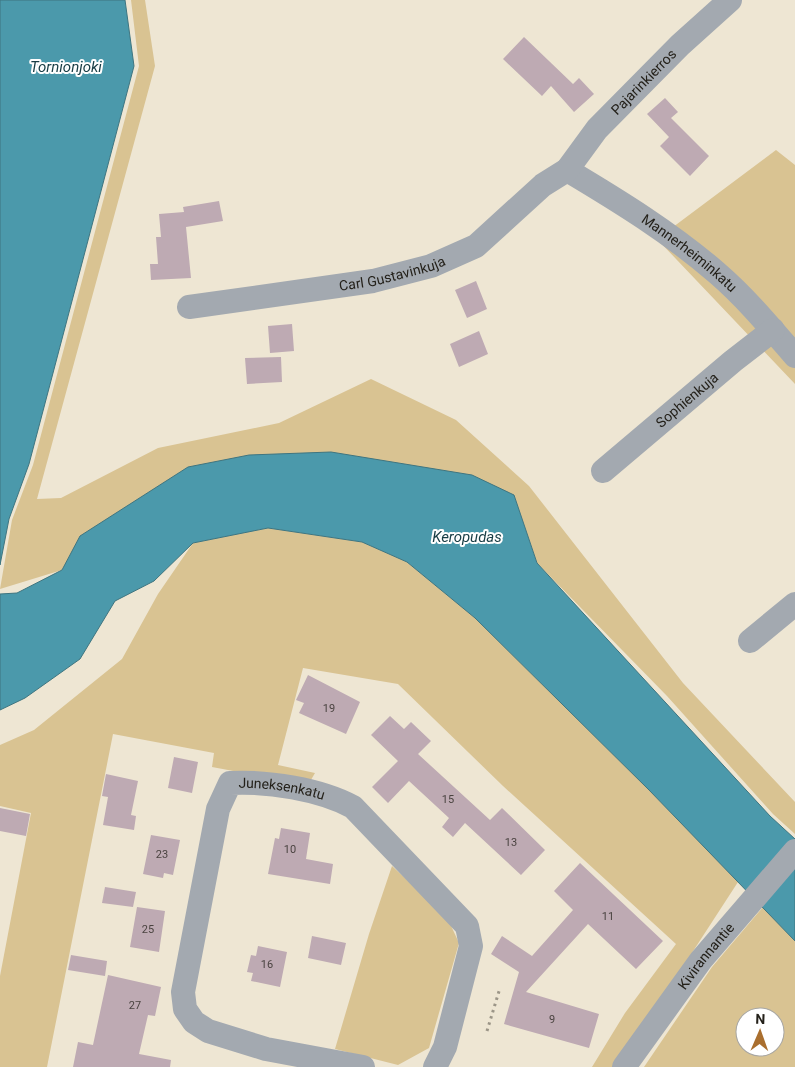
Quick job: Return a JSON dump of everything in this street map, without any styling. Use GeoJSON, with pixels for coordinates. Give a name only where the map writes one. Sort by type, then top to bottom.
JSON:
{"type":"FeatureCollection","features":[{"type":"Feature","properties":{"kind":"street","name":"Pajarinkierros"},"geometry":{"type":"LineString","coordinates":[[567,170],[597,129],[680,45],[730,0]]}},
{"type":"Feature","properties":{"kind":"street","name":"Carl Gustavinkuja"},"geometry":{"type":"LineString","coordinates":[[189,307],[373,281],[431,266],[476,246],[543,185],[567,170]]}},
{"type":"Feature","properties":{"kind":"street","name":"Mannerheiminkatu"},"geometry":{"type":"LineString","coordinates":[[567,170],[645,218],[716,272],[773,330],[795,356]]}},
{"type":"Feature","properties":{"kind":"street","name":"Sophienkuja"},"geometry":{"type":"LineString","coordinates":[[603,471],[733,361],[773,330]]}},
{"type":"Feature","properties":{"kind":"street"},"geometry":{"type":"LineString","coordinates":[[750,641],[795,604]]}},
{"type":"Feature","properties":{"kind":"street","name":"Juneksenkatu"},"geometry":{"type":"LineString","coordinates":[[363,1067],[264,1058],[208,1032],[194,1022],[185,1009],[183,992],[218,809],[230,783],[252,782],[334,797],[353,807],[467,926],[471,946],[445,1048],[435,1067]]}},
{"type":"Feature","properties":{"kind":"street","name":"Kivirannantie"},"geometry":{"type":"LineString","coordinates":[[624,1067],[701,960],[795,851]]}},
{"type":"Feature","properties":{"kind":"path"},"geometry":{"type":"LineString","coordinates":[[487,1031],[500,988]]}},
{"type":"Feature","properties":{"kind":"shaded area"},"geometry":{"type":"Polygon","coordinates":[[[131,0],[145,0],[155,66],[37,499],[61,498],[158,448],[279,423],[371,379],[456,420],[529,486],[683,683],[795,802],[795,834],[773,814],[667,696],[537,563],[514,495],[81,536],[62,570],[0,589],[12,520],[33,465],[139,66],[131,0]]]}},
{"type":"Feature","properties":{"kind":"shaded area"},"geometry":{"type":"Polygon","coordinates":[[[776,150],[795,165],[795,384],[657,239],[776,150]]]}},
{"type":"Feature","properties":{"kind":"shaded area"},"geometry":{"type":"Polygon","coordinates":[[[268,528],[362,542],[407,562],[475,618],[649,790],[738,882],[673,982],[613,1067],[592,1067],[625,1013],[676,944],[503,786],[398,684],[303,668],[278,765],[315,773],[308,785],[212,767],[214,753],[113,734],[47,1067],[0,1067],[0,976],[31,813],[0,806],[0,745],[34,730],[122,659],[158,594],[193,543],[268,528]]]}},
{"type":"Feature","properties":{"kind":"shaded area"},"geometry":{"type":"Polygon","coordinates":[[[392,866],[447,917],[459,943],[429,1048],[398,1065],[335,1049],[369,934],[392,866]]]}},
{"type":"Feature","properties":{"kind":"shaded area"},"geometry":{"type":"Polygon","coordinates":[[[763,907],[795,941],[795,1067],[644,1067],[712,967],[763,907]]]}},
{"type":"Feature","properties":{"kind":"water","name":"Tornionjoki"},"geometry":{"type":"Polygon","coordinates":[[[0,0],[125,0],[134,66],[29,464],[9,519],[0,565],[0,0]]]}},
{"type":"Feature","properties":{"kind":"water","name":"Keropudas"},"geometry":{"type":"Polygon","coordinates":[[[331,452],[472,475],[514,495],[537,563],[770,816],[795,839],[795,941],[649,790],[475,618],[407,562],[362,542],[268,528],[193,543],[154,581],[115,601],[80,659],[25,698],[0,710],[0,594],[17,593],[62,570],[80,536],[188,467],[249,455],[331,452]]]}},
{"type":"Feature","properties":{"kind":"building"},"geometry":{"type":"Polygon","coordinates":[[[524,37],[573,84],[579,78],[594,94],[574,112],[551,86],[542,96],[503,59],[524,37]]]}},
{"type":"Feature","properties":{"kind":"building"},"geometry":{"type":"Polygon","coordinates":[[[665,98],[678,112],[671,118],[709,156],[690,176],[660,146],[669,137],[647,114],[665,98]]]}},
{"type":"Feature","properties":{"kind":"building"},"geometry":{"type":"Polygon","coordinates":[[[219,201],[223,221],[186,227],[191,278],[151,280],[150,264],[158,264],[156,237],[161,237],[159,214],[184,212],[183,207],[219,201]]]}},
{"type":"Feature","properties":{"kind":"building"},"geometry":{"type":"Polygon","coordinates":[[[476,281],[487,309],[467,318],[455,290],[476,281]]]}},
{"type":"Feature","properties":{"kind":"building"},"geometry":{"type":"Polygon","coordinates":[[[292,324],[294,351],[270,353],[268,326],[292,324]]]}},
{"type":"Feature","properties":{"kind":"building"},"geometry":{"type":"Polygon","coordinates":[[[479,331],[488,354],[459,367],[450,344],[479,331]]]}},
{"type":"Feature","properties":{"kind":"building"},"geometry":{"type":"Polygon","coordinates":[[[281,357],[282,382],[247,384],[245,358],[281,357]]]}},
{"type":"Feature","properties":{"kind":"building"},"geometry":{"type":"Polygon","coordinates":[[[308,675],[360,702],[346,734],[299,713],[304,703],[296,700],[308,675]]]}},
{"type":"Feature","properties":{"kind":"building"},"geometry":{"type":"Polygon","coordinates":[[[390,716],[404,729],[411,722],[431,741],[418,754],[490,820],[502,808],[545,850],[521,875],[465,823],[453,837],[442,827],[449,818],[409,781],[388,803],[372,787],[398,761],[371,735],[390,716]]]}},
{"type":"Feature","properties":{"kind":"building"},"geometry":{"type":"Polygon","coordinates":[[[174,757],[198,762],[192,793],[168,788],[174,757]]]}},
{"type":"Feature","properties":{"kind":"building"},"geometry":{"type":"Polygon","coordinates":[[[106,774],[138,781],[131,815],[136,816],[134,830],[103,825],[108,797],[102,796],[106,774]]]}},
{"type":"Feature","properties":{"kind":"building"},"geometry":{"type":"Polygon","coordinates":[[[0,808],[30,814],[26,836],[0,831],[0,808]]]}},
{"type":"Feature","properties":{"kind":"building"},"geometry":{"type":"Polygon","coordinates":[[[281,828],[310,833],[306,859],[333,864],[330,884],[268,874],[275,838],[279,839],[281,828]]]}},
{"type":"Feature","properties":{"kind":"building"},"geometry":{"type":"Polygon","coordinates":[[[151,835],[180,840],[173,875],[164,873],[163,878],[143,874],[151,835]]]}},
{"type":"Feature","properties":{"kind":"building"},"geometry":{"type":"Polygon","coordinates":[[[580,863],[663,941],[636,969],[588,924],[526,992],[599,1014],[589,1048],[504,1024],[519,972],[491,954],[502,936],[532,956],[573,910],[554,891],[580,863]]]}},
{"type":"Feature","properties":{"kind":"building"},"geometry":{"type":"Polygon","coordinates":[[[105,887],[136,892],[133,907],[102,903],[105,887]]]}},
{"type":"Feature","properties":{"kind":"building"},"geometry":{"type":"Polygon","coordinates":[[[137,907],[165,911],[159,952],[130,947],[137,907]]]}},
{"type":"Feature","properties":{"kind":"building"},"geometry":{"type":"Polygon","coordinates":[[[312,936],[346,943],[341,965],[308,958],[312,936]]]}},
{"type":"Feature","properties":{"kind":"building"},"geometry":{"type":"Polygon","coordinates":[[[258,946],[287,952],[280,987],[251,981],[253,973],[247,972],[251,955],[256,956],[258,946]]]}},
{"type":"Feature","properties":{"kind":"building"},"geometry":{"type":"Polygon","coordinates":[[[71,955],[107,961],[105,976],[68,970],[71,955]]]}},
{"type":"Feature","properties":{"kind":"building"},"geometry":{"type":"Polygon","coordinates":[[[108,975],[161,987],[155,1016],[148,1015],[139,1054],[171,1060],[170,1067],[73,1067],[78,1042],[93,1045],[108,975]]]}}]}
